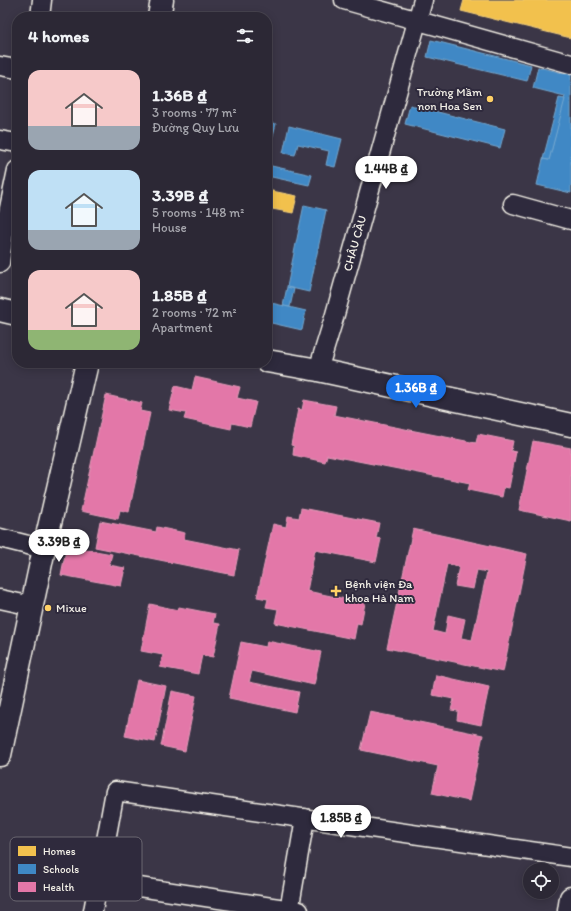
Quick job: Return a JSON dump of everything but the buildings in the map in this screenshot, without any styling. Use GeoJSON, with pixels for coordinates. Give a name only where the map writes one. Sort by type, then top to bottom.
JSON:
{"type":"FeatureCollection","features":[{"type":"Feature","properties":{"kind":"street"},"geometry":{"type":"LineString","coordinates":[[41,12],[42,0]]}},
{"type":"Feature","properties":{"kind":"street"},"geometry":{"type":"LineString","coordinates":[[160,12],[162,0]]}},
{"type":"Feature","properties":{"kind":"street"},"geometry":{"type":"LineString","coordinates":[[344,0],[571,64]]}},
{"type":"Feature","properties":{"kind":"street","name":"CHÂU CẦU"},"geometry":{"type":"LineString","coordinates":[[318,370],[423,0]]}},
{"type":"Feature","properties":{"kind":"street"},"geometry":{"type":"LineString","coordinates":[[0,66],[12,68]]}},
{"type":"Feature","properties":{"kind":"street"},"geometry":{"type":"LineString","coordinates":[[0,140],[12,142]]}},
{"type":"Feature","properties":{"kind":"street"},"geometry":{"type":"LineString","coordinates":[[0,263],[4,232],[12,194]]}},
{"type":"Feature","properties":{"kind":"street"},"geometry":{"type":"LineString","coordinates":[[512,204],[571,220]]}},
{"type":"Feature","properties":{"kind":"street"},"geometry":{"type":"LineString","coordinates":[[0,310],[12,313]]}},
{"type":"Feature","properties":{"kind":"street"},"geometry":{"type":"LineString","coordinates":[[272,362],[318,370],[571,424]]}},
{"type":"Feature","properties":{"kind":"street"},"geometry":{"type":"LineString","coordinates":[[0,755],[44,549],[86,368]]}},
{"type":"Feature","properties":{"kind":"street"},"geometry":{"type":"LineString","coordinates":[[0,538],[44,549]]}},
{"type":"Feature","properties":{"kind":"street"},"geometry":{"type":"LineString","coordinates":[[0,599],[32,606]]}},
{"type":"Feature","properties":{"kind":"street"},"geometry":{"type":"LineString","coordinates":[[107,837],[115,791],[571,857]]}},
{"type":"Feature","properties":{"kind":"street"},"geometry":{"type":"LineString","coordinates":[[142,888],[292,911],[305,818]]}},
{"type":"Feature","properties":{"kind":"street"},"geometry":{"type":"LineString","coordinates":[[569,911],[571,898]]}},
{"type":"Feature","properties":{"kind":"street"},"geometry":{"type":"LineString","coordinates":[[93,911],[95,901]]}},
{"type":"Feature","properties":{"kind":"place","name":"Trường Mầm non Hoa Sen"},"geometry":{"type":"Point","coordinates":[490,99]}},
{"type":"Feature","properties":{"kind":"place","name":"Bệnh viện Đa khoa Hà Nam"},"geometry":{"type":"Point","coordinates":[336,591]}},
{"type":"Feature","properties":{"kind":"place","name":"Mixue"},"geometry":{"type":"Point","coordinates":[48,608]}}]}
